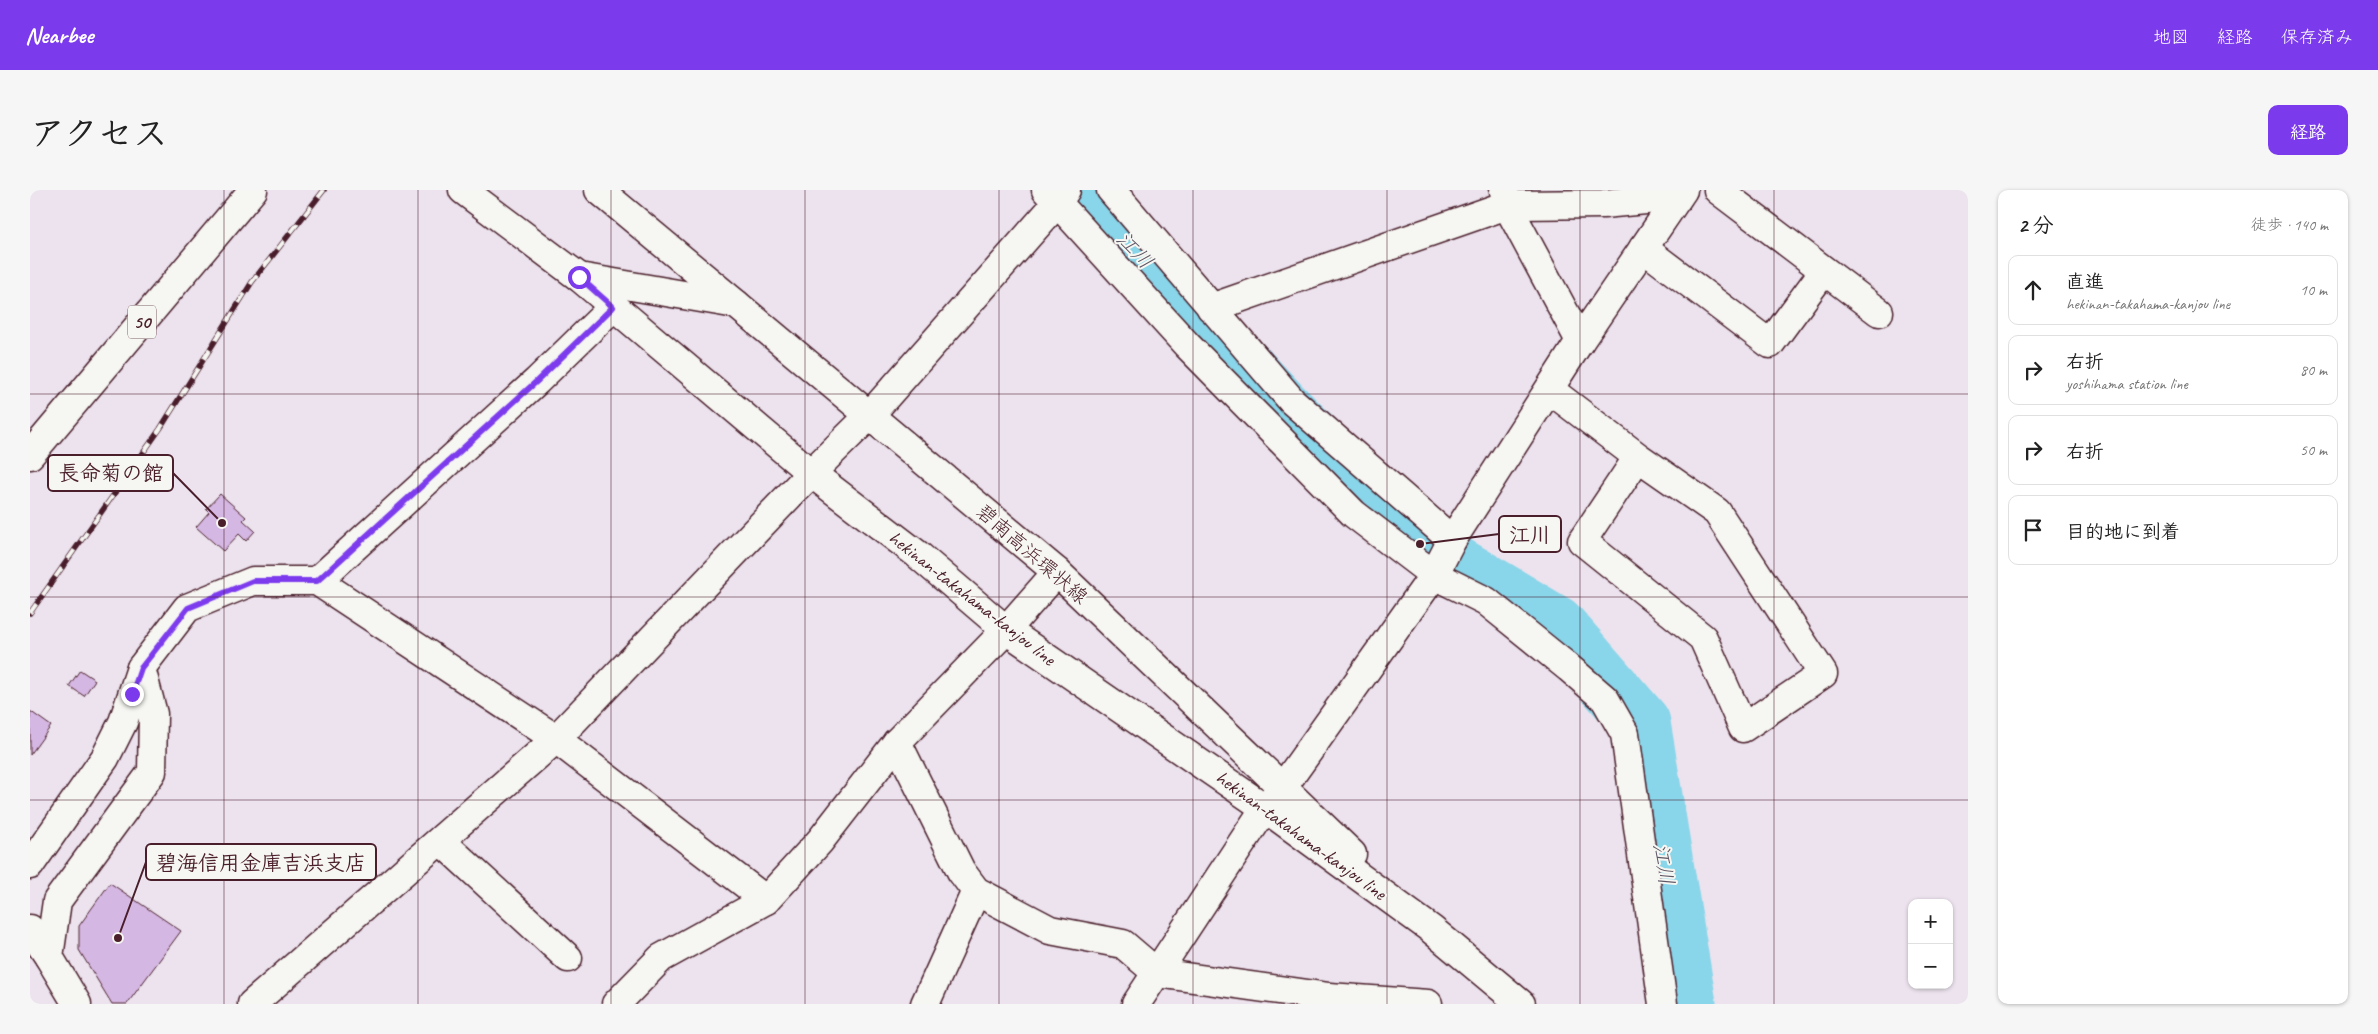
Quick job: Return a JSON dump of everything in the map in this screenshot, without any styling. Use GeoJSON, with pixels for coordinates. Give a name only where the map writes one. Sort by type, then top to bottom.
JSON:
{"type":"FeatureCollection","features":[{"type":"Feature","properties":{"kind":"street","name":"50"},"geometry":{"type":"LineString","coordinates":[[30,455],[253,190]]}},
{"type":"Feature","properties":{"kind":"street","name":"hekinan-takahama-kanjou line"},"geometry":{"type":"LineString","coordinates":[[463,190],[579,277],[811,473],[917,554],[1006,630],[1265,808],[1431,929],[1521,1004]]}},
{"type":"Feature","properties":{"kind":"street","name":"碧南高浜環状線"},"geometry":{"type":"LineString","coordinates":[[599,190],[1057,572],[1431,929]]}},
{"type":"Feature","properties":{"kind":"street"},"geometry":{"type":"LineString","coordinates":[[1111,190],[1292,401],[1451,542]]}},
{"type":"Feature","properties":{"kind":"street"},"geometry":{"type":"LineString","coordinates":[[1718,190],[1823,272],[1879,312]]}},
{"type":"Feature","properties":{"kind":"street"},"geometry":{"type":"LineString","coordinates":[[1211,308],[1505,198],[1603,204],[1681,194]]}},
{"type":"Feature","properties":{"kind":"street"},"geometry":{"type":"LineString","coordinates":[[1136,1004],[1265,808],[1283,787],[1434,574],[1451,542],[1580,341],[1681,194]]}},
{"type":"Feature","properties":{"kind":"street"},"geometry":{"type":"LineString","coordinates":[[252,1004],[556,739],[811,473],[869,416],[1057,196],[1187,345],[1354,514],[1434,574],[1486,601],[1605,699],[1625,734],[1663,1004]]}},
{"type":"Feature","properties":{"kind":"street"},"geometry":{"type":"LineString","coordinates":[[1505,198],[1580,341]]}},
{"type":"Feature","properties":{"kind":"street"},"geometry":{"type":"LineString","coordinates":[[1644,248],[1770,344],[1823,272]]}},
{"type":"Feature","properties":{"kind":"street"},"geometry":{"type":"LineString","coordinates":[[579,277],[736,304]]}},
{"type":"Feature","properties":{"kind":"street"},"geometry":{"type":"LineString","coordinates":[[317,581],[537,381],[613,307]]}},
{"type":"Feature","properties":{"kind":"street"},"geometry":{"type":"LineString","coordinates":[[1550,390],[1638,457],[1717,512],[1823,674],[1743,728],[1703,638],[1582,541],[1638,457]]}},
{"type":"Feature","properties":{"kind":"street"},"geometry":{"type":"LineString","coordinates":[[616,1004],[660,958],[766,900],[820,841],[897,742],[1006,630],[1057,572]]}},
{"type":"Feature","properties":{"kind":"street"},"geometry":{"type":"LineString","coordinates":[[30,865],[106,758],[123,722],[141,668],[188,608],[253,581],[317,581],[556,739],[766,900]]}},
{"type":"Feature","properties":{"kind":"street"},"geometry":{"type":"LineString","coordinates":[[49,957],[57,901],[152,772],[152,714],[141,668]]}},
{"type":"Feature","properties":{"kind":"street"},"geometry":{"type":"LineString","coordinates":[[897,742],[961,871],[976,891],[1050,930],[1123,944],[1156,973],[1329,997],[1428,1004]]}},
{"type":"Feature","properties":{"kind":"street"},"geometry":{"type":"LineString","coordinates":[[441,841],[568,958]]}},
{"type":"Feature","properties":{"kind":"street"},"geometry":{"type":"LineString","coordinates":[[925,1004],[976,891]]}},
{"type":"Feature","properties":{"kind":"street"},"geometry":{"type":"LineString","coordinates":[[30,929],[77,1004]]}},
{"type":"Feature","properties":{"kind":"building"},"geometry":{"type":"Polygon","coordinates":[[[220,494],[246,517],[243,520],[255,531],[246,541],[239,534],[223,551],[196,527],[209,512],[206,509],[220,494]]]}},
{"type":"Feature","properties":{"kind":"building"},"geometry":{"type":"Polygon","coordinates":[[[80,670],[95,680],[84,696],[69,686],[80,670]]]}},
{"type":"Feature","properties":{"kind":"building"},"geometry":{"type":"Polygon","coordinates":[[[30,711],[51,726],[30,755],[30,711]]]}},
{"type":"Feature","properties":{"kind":"building"},"geometry":{"type":"Polygon","coordinates":[[[110,883],[181,931],[127,1004],[112,1004],[79,950],[79,926],[110,883]]]}},
{"type":"Feature","properties":{"kind":"waterway","name":"江川"},"geometry":{"type":"LineString","coordinates":[[1079,190],[1282,407],[1420,544],[1556,625],[1641,723],[1687,1004]]}},
{"type":"Feature","properties":{"kind":"railway"},"geometry":{"type":"LineString","coordinates":[[30,613],[160,429],[252,282],[324,190]]}},
{"type":"Feature","properties":{"kind":"place","name":"長命菊の館"},"geometry":{"type":"Point","coordinates":[222,523]}},
{"type":"Feature","properties":{"kind":"place","name":"江川"},"geometry":{"type":"Point","coordinates":[1420,544]}},
{"type":"Feature","properties":{"kind":"place","name":"碧海信用金庫吉浜支店"},"geometry":{"type":"Point","coordinates":[118,938]}},
{"type":"Feature","properties":{"kind":"route"},"geometry":{"type":"LineString","coordinates":[[132,694],[141,668],[188,608],[253,581],[317,581],[537,381],[613,307],[579,277]]}}]}
